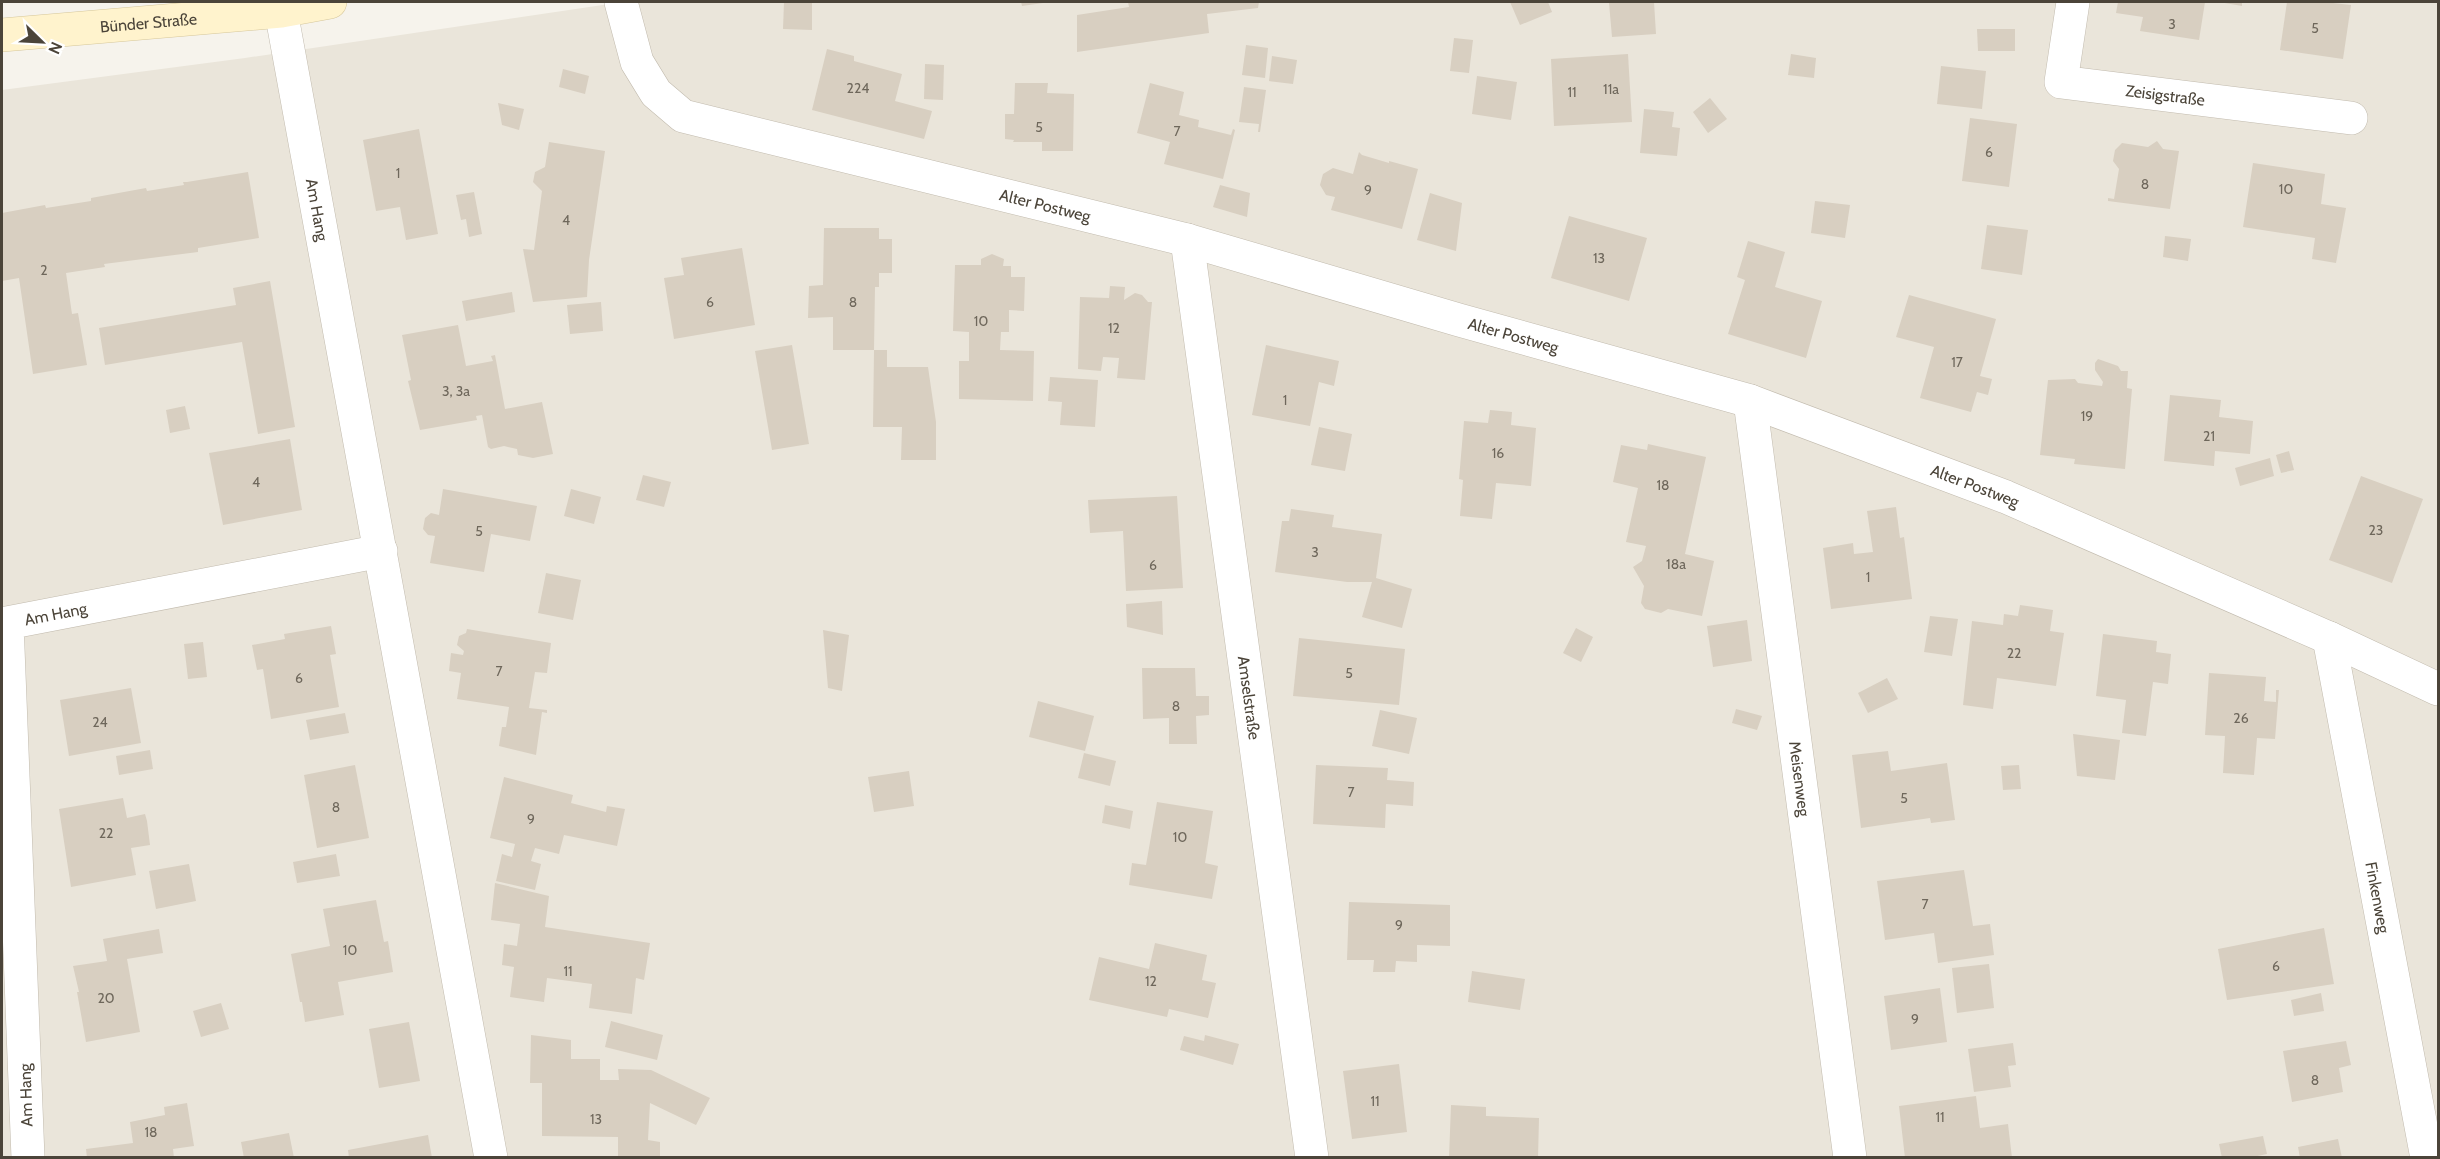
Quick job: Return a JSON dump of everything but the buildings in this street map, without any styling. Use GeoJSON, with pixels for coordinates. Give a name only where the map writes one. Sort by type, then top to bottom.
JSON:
{"type":"FeatureCollection","features":[{"type":"Feature","properties":{"kind":"main road","name":"Bünder Straße"},"geometry":{"type":"LineString","coordinates":[[2,35],[281,11],[330,2]]}},
{"type":"Feature","properties":{"kind":"street","name":"Alter Postweg"},"geometry":{"type":"LineString","coordinates":[[621,2],[637,62],[656,93],[683,116],[1187,240],[1460,320],[1750,401],[2006,497],[2329,638],[2439,689]]}},
{"type":"Feature","properties":{"kind":"street","name":"Zeisigstraße"},"geometry":{"type":"LineString","coordinates":[[2073,2],[2061,82],[2350,118]]}},
{"type":"Feature","properties":{"kind":"street","name":"Am Hang"},"geometry":{"type":"LineString","coordinates":[[281,11],[491,1158]]}},
{"type":"Feature","properties":{"kind":"street","name":"Amselstraße"},"geometry":{"type":"LineString","coordinates":[[1187,240],[1312,1158]]}},
{"type":"Feature","properties":{"kind":"street","name":"Meisenweg"},"geometry":{"type":"LineString","coordinates":[[1750,401],[1850,1158]]}},
{"type":"Feature","properties":{"kind":"street","name":"Am Hang"},"geometry":{"type":"LineString","coordinates":[[28,1158],[7,623],[381,551]]}},
{"type":"Feature","properties":{"kind":"street","name":"Finkenweg"},"geometry":{"type":"LineString","coordinates":[[2329,638],[2427,1158]]}},
{"type":"Feature","properties":{"kind":"shaded area"},"geometry":{"type":"Polygon","coordinates":[[[623,2],[2438,2],[2438,1157],[2,1157],[2,90],[245,58],[623,2]]]}}]}
